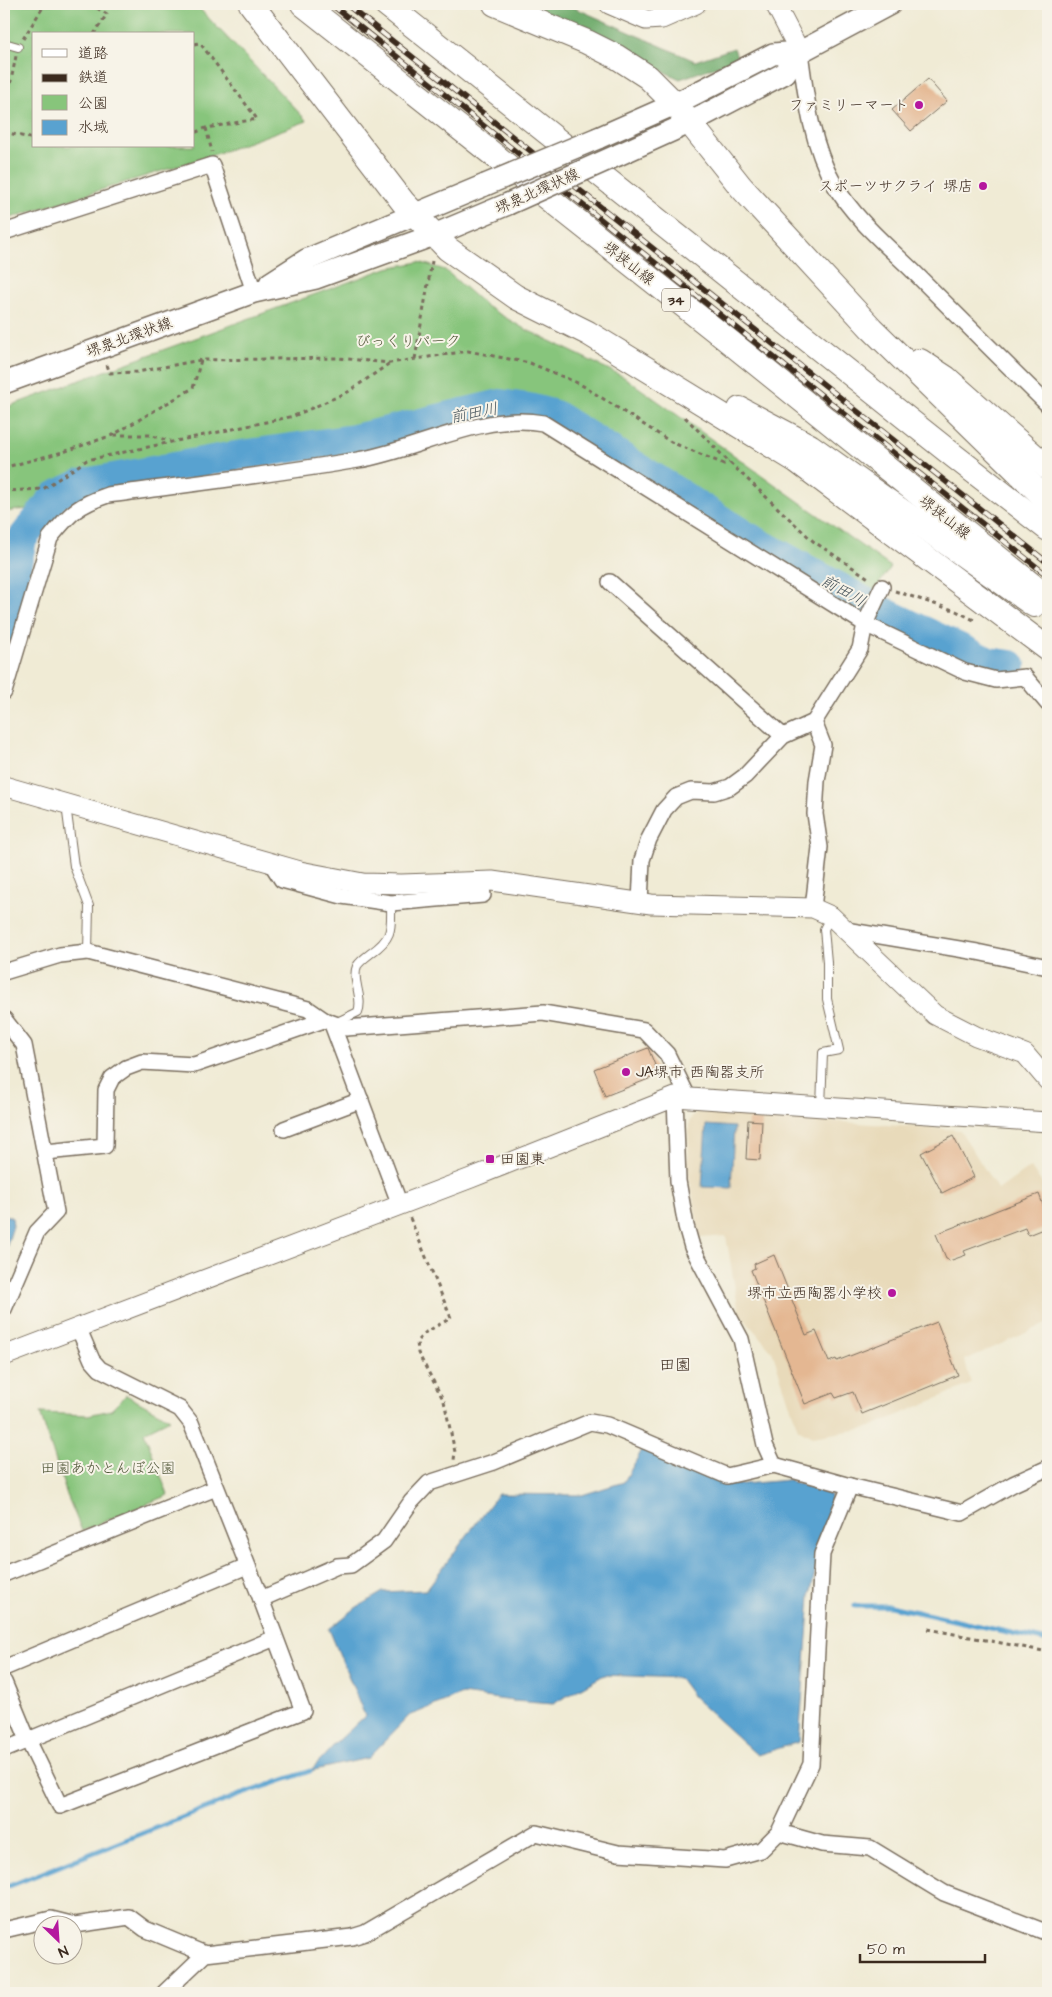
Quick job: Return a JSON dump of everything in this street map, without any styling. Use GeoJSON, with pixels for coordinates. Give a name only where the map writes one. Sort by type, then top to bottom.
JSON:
{"type":"FeatureCollection","features":[{"type":"Feature","properties":{"kind":"main road"},"geometry":{"type":"LineString","coordinates":[[251,4],[402,202],[415,215],[433,245],[448,249],[516,297],[681,378],[810,446],[1026,601],[1048,613]]}},
{"type":"Feature","properties":{"kind":"main road","name":"堺狭山線"},"geometry":{"type":"LineString","coordinates":[[303,4],[720,334],[1048,598]]}},
{"type":"Feature","properties":{"kind":"main road"},"geometry":{"type":"LineString","coordinates":[[386,4],[1048,529]]}},
{"type":"Feature","properties":{"kind":"main road"},"geometry":{"type":"LineString","coordinates":[[495,4],[587,42],[617,57],[648,77],[675,104],[741,187],[871,328],[1048,501]]}},
{"type":"Feature","properties":{"kind":"main road","name":"堺泉北環状線"},"geometry":{"type":"LineString","coordinates":[[254,292],[306,260],[598,138],[675,104],[773,54],[800,52],[890,4]]}},
{"type":"Feature","properties":{"kind":"main road","name":"堺泉北環状線"},"geometry":{"type":"LineString","coordinates":[[4,383],[254,292],[316,278],[433,245],[508,204],[689,123],[785,73],[800,52]]}},
{"type":"Feature","properties":{"kind":"main road"},"geometry":{"type":"LineString","coordinates":[[871,328],[946,378],[1048,468]]}},
{"type":"Feature","properties":{"kind":"main road"},"geometry":{"type":"LineString","coordinates":[[588,333],[797,461],[1048,649]]}},
{"type":"Feature","properties":{"kind":"street"},"geometry":{"type":"LineString","coordinates":[[609,4],[646,20],[662,19],[696,4]]}},
{"type":"Feature","properties":{"kind":"street"},"geometry":{"type":"LineString","coordinates":[[775,4],[800,52],[807,109],[821,155],[834,184],[856,213],[890,249],[1048,405]]}},
{"type":"Feature","properties":{"kind":"street"},"geometry":{"type":"LineString","coordinates":[[4,232],[212,165],[254,292]]}},
{"type":"Feature","properties":{"kind":"street"},"geometry":{"type":"LineString","coordinates":[[4,692],[50,538],[64,519],[86,503],[108,495],[360,460],[494,423],[525,420],[543,424],[865,624],[965,672],[996,680],[1025,677],[1048,704]]}},
{"type":"Feature","properties":{"kind":"street"},"geometry":{"type":"LineString","coordinates":[[610,582],[783,736]]}},
{"type":"Feature","properties":{"kind":"street"},"geometry":{"type":"LineString","coordinates":[[640,902],[642,860],[649,839],[664,810],[676,797],[691,791],[714,792],[730,787],[745,776],[783,736],[814,722],[860,649],[865,624],[880,591]]}},
{"type":"Feature","properties":{"kind":"street"},"geometry":{"type":"LineString","coordinates":[[813,908],[820,847],[815,814],[816,781],[823,745],[814,722]]}},
{"type":"Feature","properties":{"kind":"street"},"geometry":{"type":"LineString","coordinates":[[4,786],[300,871],[363,883],[401,884],[492,881],[640,902],[813,908],[831,916],[935,1015],[976,1036],[1025,1054],[1048,1081]]}},
{"type":"Feature","properties":{"kind":"street"},"geometry":{"type":"LineString","coordinates":[[271,863],[282,880],[342,896],[391,903],[483,895],[481,881]]}},
{"type":"Feature","properties":{"kind":"street"},"geometry":{"type":"LineString","coordinates":[[845,930],[977,952],[1048,967]]}},
{"type":"Feature","properties":{"kind":"street"},"geometry":{"type":"LineString","coordinates":[[4,972],[60,955],[88,952],[308,1009],[328,1022],[346,1028],[543,1013],[644,1030],[667,1054],[682,1097],[678,1181],[686,1226],[692,1247],[741,1339],[765,1445],[774,1464]]}},
{"type":"Feature","properties":{"kind":"street"},"geometry":{"type":"LineString","coordinates":[[4,1020],[24,1045],[56,1212],[36,1232],[4,1309]]}},
{"type":"Feature","properties":{"kind":"street"},"geometry":{"type":"LineString","coordinates":[[328,1022],[402,1204]]}},
{"type":"Feature","properties":{"kind":"street"},"geometry":{"type":"LineString","coordinates":[[46,1152],[105,1146],[106,1090],[112,1078],[126,1068],[142,1062],[194,1065],[328,1022]]}},
{"type":"Feature","properties":{"kind":"street"},"geometry":{"type":"LineString","coordinates":[[4,1356],[682,1097],[1048,1122]]}},
{"type":"Feature","properties":{"kind":"street"},"geometry":{"type":"LineString","coordinates":[[284,1129],[361,1100]]}},
{"type":"Feature","properties":{"kind":"street"},"geometry":{"type":"LineString","coordinates":[[4,1682],[28,1740],[60,1806],[303,1711],[191,1423],[180,1409],[100,1369],[92,1360],[78,1327]]}},
{"type":"Feature","properties":{"kind":"street"},"geometry":{"type":"LineString","coordinates":[[261,1599],[337,1566],[352,1565],[384,1541],[411,1502],[429,1483],[494,1462],[590,1422],[607,1425],[727,1476],[774,1464],[850,1486],[962,1513],[1012,1484],[1048,1468]]}},
{"type":"Feature","properties":{"kind":"street"},"geometry":{"type":"LineString","coordinates":[[4,1930],[51,1920],[75,1924],[129,1917],[145,1929],[205,1954],[352,1937],[365,1933],[536,1833],[618,1852],[724,1860],[761,1850],[779,1832],[811,1764],[822,1554],[850,1486]]}},
{"type":"Feature","properties":{"kind":"street"},"geometry":{"type":"LineString","coordinates":[[4,1574],[216,1488]]}},
{"type":"Feature","properties":{"kind":"street"},"geometry":{"type":"LineString","coordinates":[[4,1668],[247,1566]]}},
{"type":"Feature","properties":{"kind":"street"},"geometry":{"type":"LineString","coordinates":[[4,1750],[275,1638]]}},
{"type":"Feature","properties":{"kind":"street"},"geometry":{"type":"LineString","coordinates":[[779,1832],[822,1844],[870,1848],[944,1893],[1048,1933]]}},
{"type":"Feature","properties":{"kind":"street"},"geometry":{"type":"LineString","coordinates":[[164,1993],[205,1954]]}},
{"type":"Feature","properties":{"kind":"lane"},"geometry":{"type":"LineString","coordinates":[[4,43],[18,47]]}},
{"type":"Feature","properties":{"kind":"lane"},"geometry":{"type":"LineString","coordinates":[[66,804],[74,866],[89,906],[88,952]]}},
{"type":"Feature","properties":{"kind":"lane"},"geometry":{"type":"LineString","coordinates":[[328,1022],[358,1012],[362,1004],[356,974],[358,966],[367,956],[384,944],[391,932],[391,903]]}},
{"type":"Feature","properties":{"kind":"lane"},"geometry":{"type":"LineString","coordinates":[[821,1107],[823,1053],[839,1050],[827,999],[828,962],[824,929],[831,916]]}},
{"type":"Feature","properties":{"kind":"path"},"geometry":{"type":"LineString","coordinates":[[90,4],[107,14],[95,32]]}},
{"type":"Feature","properties":{"kind":"path"},"geometry":{"type":"LineString","coordinates":[[195,44],[200,43],[257,119],[206,128],[195,133]]}},
{"type":"Feature","properties":{"kind":"path"},"geometry":{"type":"LineString","coordinates":[[206,128],[213,155],[212,165]]}},
{"type":"Feature","properties":{"kind":"path"},"geometry":{"type":"LineString","coordinates":[[4,132],[32,139]]}},
{"type":"Feature","properties":{"kind":"path"},"geometry":{"type":"LineString","coordinates":[[415,359],[433,245]]}},
{"type":"Feature","properties":{"kind":"path"},"geometry":{"type":"LineString","coordinates":[[107,365],[110,373],[137,372],[201,360],[338,358],[390,363],[468,352],[530,363],[580,384],[671,442],[724,464],[729,462]]}},
{"type":"Feature","properties":{"kind":"path"},"geometry":{"type":"LineString","coordinates":[[4,470],[10,466],[66,451],[113,435],[193,388],[201,360]]}},
{"type":"Feature","properties":{"kind":"path"},"geometry":{"type":"LineString","coordinates":[[4,491],[42,490],[87,460],[294,416],[348,392],[390,363]]}},
{"type":"Feature","properties":{"kind":"path"},"geometry":{"type":"LineString","coordinates":[[682,414],[729,462],[813,541],[880,591],[956,611],[981,624]]}},
{"type":"Feature","properties":{"kind":"path"},"geometry":{"type":"LineString","coordinates":[[113,435],[149,436],[170,441]]}},
{"type":"Feature","properties":{"kind":"path"},"geometry":{"type":"LineString","coordinates":[[402,1204],[451,1318],[426,1332],[417,1341],[418,1353],[444,1401],[449,1417],[455,1452],[452,1475]]}},
{"type":"Feature","properties":{"kind":"path"},"geometry":{"type":"LineString","coordinates":[[928,1629],[1048,1652]]}},
{"type":"Feature","properties":{"kind":"shaded area","name":"堺市立西陶器小学校"},"geometry":{"type":"Polygon","coordinates":[[[696,1112],[960,1130],[998,1190],[1030,1167],[1048,1191],[1048,1323],[965,1360],[971,1384],[868,1428],[812,1437],[798,1429],[772,1351],[739,1313],[726,1236],[700,1238],[688,1170],[689,1122],[696,1112]]]}},
{"type":"Feature","properties":{"kind":"green space"},"geometry":{"type":"Polygon","coordinates":[[[4,4],[195,4],[307,121],[213,155],[4,220],[4,4]]]}},
{"type":"Feature","properties":{"kind":"green space"},"geometry":{"type":"Polygon","coordinates":[[[514,4],[566,4],[695,61],[734,48],[738,59],[680,79],[514,4]]]}},
{"type":"Feature","properties":{"kind":"green space","name":"びっくりパーク"},"geometry":{"type":"Polygon","coordinates":[[[419,262],[445,270],[486,306],[523,328],[624,377],[891,567],[869,598],[577,416],[551,402],[491,397],[362,430],[87,476],[57,488],[34,508],[4,512],[4,408],[387,268],[419,262]]]}},
{"type":"Feature","properties":{"kind":"green space","name":"田園あかとんぼ公園"},"geometry":{"type":"Polygon","coordinates":[[[126,1395],[170,1419],[144,1432],[168,1495],[82,1531],[67,1495],[40,1413],[88,1415],[111,1410],[126,1395]]]}},
{"type":"Feature","properties":{"kind":"water"},"geometry":{"type":"Polygon","coordinates":[[[706,1125],[734,1127],[731,1188],[702,1187],[706,1125]]]}},
{"type":"Feature","properties":{"kind":"water"},"geometry":{"type":"Polygon","coordinates":[[[4,1214],[12,1218],[13,1226],[4,1255],[4,1214]]]}},
{"type":"Feature","properties":{"kind":"water"},"geometry":{"type":"Polygon","coordinates":[[[642,1450],[732,1485],[788,1480],[831,1495],[810,1596],[799,1742],[757,1755],[693,1697],[679,1678],[604,1675],[553,1704],[462,1694],[409,1716],[368,1758],[310,1771],[365,1716],[329,1629],[357,1607],[383,1592],[426,1590],[498,1494],[582,1495],[624,1482],[642,1450]]]}},
{"type":"Feature","properties":{"kind":"building"},"geometry":{"type":"Polygon","coordinates":[[[928,79],[947,101],[911,131],[892,110],[928,79]]]}},
{"type":"Feature","properties":{"kind":"building","name":"JA堺市 西陶器支所"},"geometry":{"type":"Polygon","coordinates":[[[648,1048],[659,1075],[605,1096],[594,1069],[648,1048]]]}},
{"type":"Feature","properties":{"kind":"building"},"geometry":{"type":"Polygon","coordinates":[[[748,1120],[762,1121],[760,1160],[746,1159],[748,1120]]]}},
{"type":"Feature","properties":{"kind":"building"},"geometry":{"type":"Polygon","coordinates":[[[953,1136],[974,1177],[942,1193],[921,1153],[953,1136]]]}},
{"type":"Feature","properties":{"kind":"building"},"geometry":{"type":"Polygon","coordinates":[[[1039,1194],[1048,1218],[1048,1227],[1028,1235],[1025,1228],[964,1251],[966,1255],[949,1261],[946,1258],[936,1234],[1039,1194]]]}},
{"type":"Feature","properties":{"kind":"building"},"geometry":{"type":"Polygon","coordinates":[[[774,1255],[806,1335],[816,1331],[829,1362],[836,1359],[837,1361],[937,1322],[958,1375],[862,1414],[853,1392],[836,1398],[833,1393],[805,1404],[751,1270],[755,1268],[754,1264],[774,1255]]]}},
{"type":"Feature","properties":{"kind":"waterway","name":"前田川"},"geometry":{"type":"LineString","coordinates":[[4,629],[22,539],[55,496],[80,484],[235,456],[354,439],[500,404],[529,408],[555,415],[743,534],[882,611],[989,662],[1011,665]]}},
{"type":"Feature","properties":{"kind":"waterway"},"geometry":{"type":"LineString","coordinates":[[855,1606],[890,1606],[1048,1641]]}},
{"type":"Feature","properties":{"kind":"waterway"},"geometry":{"type":"LineString","coordinates":[[4,1888],[237,1796],[310,1771]]}},
{"type":"Feature","properties":{"kind":"railway"},"geometry":{"type":"LineString","coordinates":[[331,4],[1048,576]]}},
{"type":"Feature","properties":{"kind":"railway"},"geometry":{"type":"LineString","coordinates":[[346,4],[1048,563]]}},
{"type":"Feature","properties":{"kind":"place","name":"ファミリーマート"},"geometry":{"type":"Point","coordinates":[919,105]}},
{"type":"Feature","properties":{"kind":"place","name":"スポーツサクライ 堺店"},"geometry":{"type":"Point","coordinates":[983,186]}},
{"type":"Feature","properties":{"kind":"place","name":"JA堺市 西陶器支所"},"geometry":{"type":"Point","coordinates":[626,1072]}},
{"type":"Feature","properties":{"kind":"place","name":"田園東"},"geometry":{"type":"Point","coordinates":[490,1159]}},
{"type":"Feature","properties":{"kind":"place","name":"堺市立西陶器小学校"},"geometry":{"type":"Point","coordinates":[892,1293]}},
{"type":"Feature","properties":{"kind":"district","name":"田園"},"geometry":{"type":"Point","coordinates":[675,1364]}}]}
